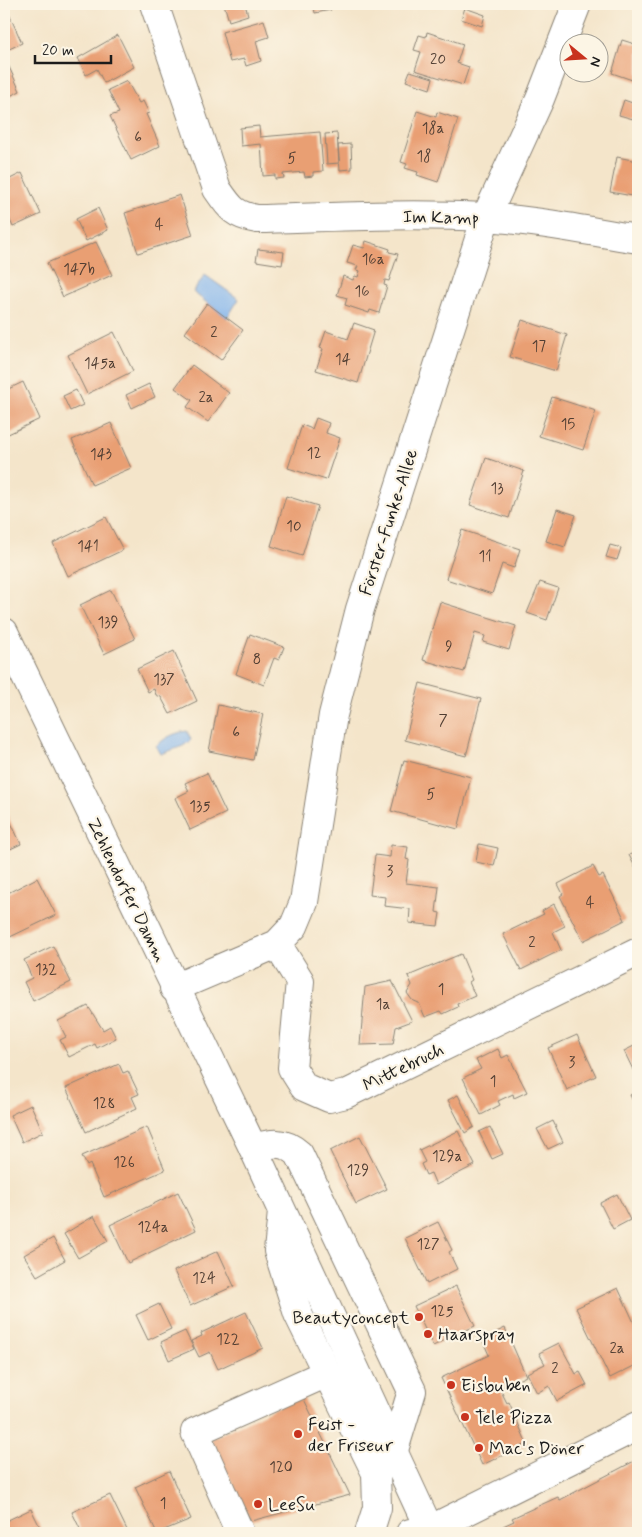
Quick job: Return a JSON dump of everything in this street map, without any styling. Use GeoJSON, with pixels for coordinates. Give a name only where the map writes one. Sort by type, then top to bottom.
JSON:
{"type":"FeatureCollection","features":[{"type":"Feature","properties":{"kind":"street","name":"Im Kamp"},"geometry":{"type":"LineString","coordinates":[[154,4],[217,189],[230,208],[242,216],[257,219],[486,217],[541,222],[638,240]]}},
{"type":"Feature","properties":{"kind":"street","name":"Förster-Funke-Allee"},"geometry":{"type":"LineString","coordinates":[[174,988],[277,944],[294,926],[304,902],[333,715],[360,609],[486,217],[540,99],[577,4]]}},
{"type":"Feature","properties":{"kind":"street","name":"Zehlendorfer Damm"},"geometry":{"type":"LineString","coordinates":[[7,647],[253,1148],[394,1450],[425,1532]]}},
{"type":"Feature","properties":{"kind":"street","name":"Mittebruch"},"geometry":{"type":"LineString","coordinates":[[277,944],[300,981],[292,1068],[304,1087],[329,1098],[346,1094],[638,952]]}},
{"type":"Feature","properties":{"kind":"street"},"geometry":{"type":"LineString","coordinates":[[253,1148],[273,1142],[291,1146],[298,1154],[412,1391],[394,1450]]}},
{"type":"Feature","properties":{"kind":"street"},"geometry":{"type":"LineString","coordinates":[[282,1212],[278,1251],[298,1314],[376,1473],[377,1508],[369,1533]]}},
{"type":"Feature","properties":{"kind":"street"},"geometry":{"type":"LineString","coordinates":[[240,1533],[195,1432],[327,1373]]}},
{"type":"Feature","properties":{"kind":"street"},"geometry":{"type":"LineString","coordinates":[[425,1532],[638,1426]]}},
{"type":"Feature","properties":{"kind":"water"},"geometry":{"type":"Polygon","coordinates":[[[205,275],[239,299],[227,318],[193,292],[205,275]]]}},
{"type":"Feature","properties":{"kind":"water"},"geometry":{"type":"Polygon","coordinates":[[[187,731],[191,740],[183,746],[161,754],[156,746],[170,736],[187,731]]]}},
{"type":"Feature","properties":{"kind":"building"},"geometry":{"type":"Polygon","coordinates":[[[224,4],[245,4],[248,15],[229,21],[224,4]]]}},
{"type":"Feature","properties":{"kind":"building"},"geometry":{"type":"Polygon","coordinates":[[[313,4],[330,4],[331,10],[315,13],[313,4]]]}},
{"type":"Feature","properties":{"kind":"building"},"geometry":{"type":"Polygon","coordinates":[[[465,8],[485,15],[482,26],[461,19],[465,8]]]}},
{"type":"Feature","properties":{"kind":"building"},"geometry":{"type":"Polygon","coordinates":[[[9,14],[22,43],[5,51],[4,17],[9,14]]]}},
{"type":"Feature","properties":{"kind":"building"},"geometry":{"type":"Polygon","coordinates":[[[264,20],[269,37],[256,41],[261,61],[246,66],[244,59],[230,62],[222,32],[264,20]]]}},
{"type":"Feature","properties":{"kind":"building"},"geometry":{"type":"Polygon","coordinates":[[[427,32],[463,44],[457,63],[469,67],[463,85],[415,70],[421,52],[414,50],[419,35],[426,37],[427,32]]]}},
{"type":"Feature","properties":{"kind":"building"},"geometry":{"type":"Polygon","coordinates":[[[118,35],[134,67],[104,83],[97,69],[86,75],[78,58],[118,35]]]}},
{"type":"Feature","properties":{"kind":"building"},"geometry":{"type":"Polygon","coordinates":[[[622,40],[638,45],[638,82],[612,73],[622,40]]]}},
{"type":"Feature","properties":{"kind":"building"},"geometry":{"type":"Polygon","coordinates":[[[4,56],[20,91],[4,99],[4,56]]]}},
{"type":"Feature","properties":{"kind":"building"},"geometry":{"type":"Polygon","coordinates":[[[410,71],[433,78],[430,89],[406,81],[410,71]]]}},
{"type":"Feature","properties":{"kind":"building"},"geometry":{"type":"Polygon","coordinates":[[[127,81],[139,103],[143,101],[149,113],[146,114],[160,146],[131,160],[110,116],[119,113],[108,90],[127,81]]]}},
{"type":"Feature","properties":{"kind":"building"},"geometry":{"type":"Polygon","coordinates":[[[624,100],[638,105],[633,119],[619,115],[624,100]]]}},
{"type":"Feature","properties":{"kind":"building"},"geometry":{"type":"Polygon","coordinates":[[[417,111],[436,117],[437,112],[458,119],[438,182],[417,175],[418,172],[405,168],[407,164],[401,162],[417,111]]]}},
{"type":"Feature","properties":{"kind":"building"},"geometry":{"type":"Polygon","coordinates":[[[259,126],[260,137],[320,132],[323,171],[313,172],[313,176],[305,177],[304,172],[283,174],[284,178],[275,179],[275,175],[263,176],[261,144],[241,146],[240,128],[259,126]]]}},
{"type":"Feature","properties":{"kind":"building"},"geometry":{"type":"Polygon","coordinates":[[[337,133],[339,163],[327,164],[325,134],[337,133]]]}},
{"type":"Feature","properties":{"kind":"building"},"geometry":{"type":"Polygon","coordinates":[[[351,144],[352,169],[340,170],[338,145],[351,144]]]}},
{"type":"Feature","properties":{"kind":"building"},"geometry":{"type":"Polygon","coordinates":[[[617,157],[638,161],[638,197],[610,192],[617,157]]]}},
{"type":"Feature","properties":{"kind":"building"},"geometry":{"type":"Polygon","coordinates":[[[22,173],[41,214],[13,227],[4,207],[4,182],[22,173]]]}},
{"type":"Feature","properties":{"kind":"building"},"geometry":{"type":"Polygon","coordinates":[[[180,195],[193,235],[138,253],[125,213],[180,195]]]}},
{"type":"Feature","properties":{"kind":"building"},"geometry":{"type":"Polygon","coordinates":[[[98,208],[108,230],[86,241],[76,219],[98,208]]]}},
{"type":"Feature","properties":{"kind":"building"},"geometry":{"type":"Polygon","coordinates":[[[366,241],[390,249],[389,252],[398,254],[389,281],[385,280],[384,285],[387,286],[379,313],[370,310],[369,313],[345,305],[347,298],[337,295],[343,276],[353,280],[355,276],[358,277],[360,271],[356,270],[358,266],[347,263],[353,245],[364,248],[366,241]]]}},
{"type":"Feature","properties":{"kind":"building"},"geometry":{"type":"Polygon","coordinates":[[[96,242],[112,275],[63,297],[47,263],[96,242]]]}},
{"type":"Feature","properties":{"kind":"building"},"geometry":{"type":"Polygon","coordinates":[[[258,249],[284,252],[282,265],[256,261],[258,249]]]}},
{"type":"Feature","properties":{"kind":"building"},"geometry":{"type":"Polygon","coordinates":[[[207,303],[243,330],[221,360],[185,333],[207,303]]]}},
{"type":"Feature","properties":{"kind":"building"},"geometry":{"type":"Polygon","coordinates":[[[522,320],[567,335],[556,371],[510,357],[522,320]]]}},
{"type":"Feature","properties":{"kind":"building"},"geometry":{"type":"Polygon","coordinates":[[[354,323],[374,330],[358,383],[316,370],[323,349],[320,348],[326,331],[348,339],[354,323]]]}},
{"type":"Feature","properties":{"kind":"building"},"geometry":{"type":"Polygon","coordinates":[[[114,332],[133,371],[87,394],[68,355],[114,332]]]}},
{"type":"Feature","properties":{"kind":"building"},"geometry":{"type":"Polygon","coordinates":[[[192,365],[229,393],[208,422],[187,407],[192,400],[175,388],[192,365]]]}},
{"type":"Feature","properties":{"kind":"building"},"geometry":{"type":"Polygon","coordinates":[[[23,382],[40,419],[4,436],[4,391],[23,382]]]}},
{"type":"Feature","properties":{"kind":"building"},"geometry":{"type":"Polygon","coordinates":[[[149,384],[155,397],[132,408],[126,395],[149,384]]]}},
{"type":"Feature","properties":{"kind":"building"},"geometry":{"type":"Polygon","coordinates":[[[76,390],[83,405],[70,411],[63,396],[76,390]]]}},
{"type":"Feature","properties":{"kind":"building"},"geometry":{"type":"Polygon","coordinates":[[[552,397],[596,411],[583,450],[539,436],[552,397]]]}},
{"type":"Feature","properties":{"kind":"building"},"geometry":{"type":"Polygon","coordinates":[[[316,418],[329,423],[326,433],[340,438],[326,480],[288,468],[302,425],[312,429],[316,418]]]}},
{"type":"Feature","properties":{"kind":"building"},"geometry":{"type":"Polygon","coordinates":[[[111,423],[131,468],[92,485],[72,440],[111,423]]]}},
{"type":"Feature","properties":{"kind":"building"},"geometry":{"type":"Polygon","coordinates":[[[486,458],[524,471],[509,518],[470,505],[486,458]]]}},
{"type":"Feature","properties":{"kind":"building"},"geometry":{"type":"Polygon","coordinates":[[[286,496],[318,506],[302,556],[271,546],[286,496]]]}},
{"type":"Feature","properties":{"kind":"building"},"geometry":{"type":"Polygon","coordinates":[[[557,509],[576,515],[565,547],[546,541],[557,509]]]}},
{"type":"Feature","properties":{"kind":"building"},"geometry":{"type":"Polygon","coordinates":[[[106,517],[123,550],[68,576],[53,543],[106,517]]]}},
{"type":"Feature","properties":{"kind":"building"},"geometry":{"type":"Polygon","coordinates":[[[462,530],[520,549],[514,568],[502,564],[492,594],[446,579],[462,530]]]}},
{"type":"Feature","properties":{"kind":"building"},"geometry":{"type":"Polygon","coordinates":[[[610,545],[621,548],[617,560],[606,557],[610,545]]]}},
{"type":"Feature","properties":{"kind":"building"},"geometry":{"type":"Polygon","coordinates":[[[540,582],[558,588],[547,620],[527,613],[540,582]]]}},
{"type":"Feature","properties":{"kind":"building"},"geometry":{"type":"Polygon","coordinates":[[[111,590],[135,639],[104,654],[80,605],[111,590]]]}},
{"type":"Feature","properties":{"kind":"building"},"geometry":{"type":"Polygon","coordinates":[[[440,602],[516,626],[509,650],[483,642],[485,636],[475,633],[464,672],[423,660],[440,602]]]}},
{"type":"Feature","properties":{"kind":"building"},"geometry":{"type":"Polygon","coordinates":[[[250,634],[284,647],[279,660],[274,658],[264,685],[236,674],[250,634]]]}},
{"type":"Feature","properties":{"kind":"building"},"geometry":{"type":"Polygon","coordinates":[[[174,651],[197,701],[170,714],[161,697],[156,695],[154,689],[148,692],[137,669],[174,651]]]}},
{"type":"Feature","properties":{"kind":"building"},"geometry":{"type":"Polygon","coordinates":[[[420,683],[481,699],[466,756],[405,740],[420,683]]]}},
{"type":"Feature","properties":{"kind":"building"},"geometry":{"type":"Polygon","coordinates":[[[218,705],[263,714],[253,760],[209,751],[218,705]]]}},
{"type":"Feature","properties":{"kind":"building"},"geometry":{"type":"Polygon","coordinates":[[[404,760],[471,777],[458,829],[391,811],[404,760]]]}},
{"type":"Feature","properties":{"kind":"building"},"geometry":{"type":"Polygon","coordinates":[[[207,773],[226,813],[190,830],[175,798],[189,791],[185,783],[207,773]]]}},
{"type":"Feature","properties":{"kind":"building"},"geometry":{"type":"Polygon","coordinates":[[[4,808],[21,844],[4,852],[4,808]]]}},
{"type":"Feature","properties":{"kind":"building"},"geometry":{"type":"Polygon","coordinates":[[[479,844],[498,848],[494,866],[476,862],[479,844]]]}},
{"type":"Feature","properties":{"kind":"building"},"geometry":{"type":"Polygon","coordinates":[[[391,845],[408,847],[406,859],[409,860],[406,883],[439,887],[436,912],[440,913],[438,926],[409,923],[410,909],[384,906],[385,897],[370,895],[375,855],[390,857],[391,845]]]}},
{"type":"Feature","properties":{"kind":"building"},"geometry":{"type":"Polygon","coordinates":[[[638,851],[638,873],[629,855],[638,851]]]}},
{"type":"Feature","properties":{"kind":"building"},"geometry":{"type":"Polygon","coordinates":[[[593,866],[599,877],[603,875],[625,920],[583,941],[560,896],[563,894],[558,884],[593,866]]]}},
{"type":"Feature","properties":{"kind":"building"},"geometry":{"type":"Polygon","coordinates":[[[37,878],[56,915],[10,937],[4,924],[4,895],[37,878]]]}},
{"type":"Feature","properties":{"kind":"building"},"geometry":{"type":"Polygon","coordinates":[[[554,904],[565,926],[553,932],[561,950],[521,970],[503,934],[544,914],[542,911],[554,904]]]}},
{"type":"Feature","properties":{"kind":"building"},"geometry":{"type":"Polygon","coordinates":[[[53,946],[71,982],[33,1001],[24,982],[32,978],[24,960],[53,946]]]}},
{"type":"Feature","properties":{"kind":"building"},"geometry":{"type":"Polygon","coordinates":[[[461,954],[472,980],[469,982],[475,996],[457,1004],[458,1007],[443,1014],[441,1011],[425,1017],[419,1003],[412,1000],[407,993],[412,985],[408,976],[461,954]]]}},
{"type":"Feature","properties":{"kind":"building"},"geometry":{"type":"Polygon","coordinates":[[[392,981],[412,1021],[396,1027],[393,1044],[360,1045],[365,987],[392,981]]]}},
{"type":"Feature","properties":{"kind":"building"},"geometry":{"type":"Polygon","coordinates":[[[88,1006],[103,1030],[110,1026],[116,1038],[97,1048],[95,1044],[69,1057],[60,1040],[66,1037],[58,1021],[88,1006]]]}},
{"type":"Feature","properties":{"kind":"building"},"geometry":{"type":"Polygon","coordinates":[[[577,1035],[596,1076],[567,1090],[548,1048],[577,1035]]]}},
{"type":"Feature","properties":{"kind":"building"},"geometry":{"type":"Polygon","coordinates":[[[638,1044],[638,1080],[624,1051],[638,1044]]]}},
{"type":"Feature","properties":{"kind":"building"},"geometry":{"type":"Polygon","coordinates":[[[498,1049],[502,1058],[508,1055],[527,1092],[514,1098],[513,1094],[498,1101],[500,1105],[481,1115],[463,1078],[481,1069],[476,1060],[498,1049]]]}},
{"type":"Feature","properties":{"kind":"building"},"geometry":{"type":"Polygon","coordinates":[[[119,1064],[123,1073],[128,1071],[139,1094],[132,1097],[137,1108],[86,1132],[66,1088],[119,1064]]]}},
{"type":"Feature","properties":{"kind":"building"},"geometry":{"type":"Polygon","coordinates":[[[638,1091],[638,1111],[630,1095],[638,1091]]]}},
{"type":"Feature","properties":{"kind":"building"},"geometry":{"type":"Polygon","coordinates":[[[458,1095],[474,1127],[465,1133],[448,1100],[458,1095]]]}},
{"type":"Feature","properties":{"kind":"building"},"geometry":{"type":"Polygon","coordinates":[[[31,1105],[43,1132],[22,1142],[10,1115],[31,1105]]]}},
{"type":"Feature","properties":{"kind":"building"},"geometry":{"type":"Polygon","coordinates":[[[553,1121],[563,1142],[548,1149],[537,1129],[553,1121]]]}},
{"type":"Feature","properties":{"kind":"building"},"geometry":{"type":"Polygon","coordinates":[[[147,1127],[165,1170],[104,1197],[90,1164],[87,1166],[82,1156],[147,1127]]]}},
{"type":"Feature","properties":{"kind":"building"},"geometry":{"type":"Polygon","coordinates":[[[490,1127],[503,1154],[492,1159],[479,1132],[490,1127]]]}},
{"type":"Feature","properties":{"kind":"building"},"geometry":{"type":"Polygon","coordinates":[[[458,1131],[475,1165],[436,1185],[431,1173],[426,1175],[421,1164],[425,1162],[419,1150],[458,1131]]]}},
{"type":"Feature","properties":{"kind":"building"},"geometry":{"type":"Polygon","coordinates":[[[360,1136],[387,1189],[356,1204],[330,1151],[360,1136]]]}},
{"type":"Feature","properties":{"kind":"building"},"geometry":{"type":"Polygon","coordinates":[[[178,1192],[196,1230],[128,1263],[110,1225],[178,1192]]]}},
{"type":"Feature","properties":{"kind":"building"},"geometry":{"type":"Polygon","coordinates":[[[617,1194],[630,1220],[613,1229],[600,1203],[617,1194]]]}},
{"type":"Feature","properties":{"kind":"building"},"geometry":{"type":"Polygon","coordinates":[[[94,1216],[108,1241],[78,1258],[64,1234],[94,1216]]]}},
{"type":"Feature","properties":{"kind":"building"},"geometry":{"type":"Polygon","coordinates":[[[438,1222],[452,1250],[449,1252],[457,1269],[427,1284],[405,1238],[438,1222]]]}},
{"type":"Feature","properties":{"kind":"building"},"geometry":{"type":"Polygon","coordinates":[[[53,1238],[65,1260],[37,1276],[24,1255],[53,1238]]]}},
{"type":"Feature","properties":{"kind":"building"},"geometry":{"type":"Polygon","coordinates":[[[218,1251],[234,1286],[190,1306],[174,1271],[218,1251]]]}},
{"type":"Feature","properties":{"kind":"building"},"geometry":{"type":"Polygon","coordinates":[[[456,1286],[475,1326],[433,1346],[414,1306],[456,1286]]]}},
{"type":"Feature","properties":{"kind":"building"},"geometry":{"type":"Polygon","coordinates":[[[618,1288],[638,1331],[638,1364],[610,1378],[576,1308],[618,1288]]]}},
{"type":"Feature","properties":{"kind":"building"},"geometry":{"type":"Polygon","coordinates":[[[159,1304],[171,1329],[148,1340],[136,1315],[159,1304]]]}},
{"type":"Feature","properties":{"kind":"building"},"geometry":{"type":"Polygon","coordinates":[[[246,1312],[263,1348],[218,1369],[210,1352],[199,1357],[191,1341],[202,1336],[201,1333],[246,1312]]]}},
{"type":"Feature","properties":{"kind":"building"},"geometry":{"type":"Polygon","coordinates":[[[505,1328],[526,1376],[500,1389],[507,1403],[509,1402],[527,1444],[482,1465],[441,1378],[489,1355],[482,1339],[505,1328]]]}},
{"type":"Feature","properties":{"kind":"building"},"geometry":{"type":"Polygon","coordinates":[[[185,1331],[194,1349],[169,1360],[161,1342],[185,1331]]]}},
{"type":"Feature","properties":{"kind":"building"},"geometry":{"type":"Polygon","coordinates":[[[559,1343],[576,1374],[580,1372],[587,1385],[557,1401],[549,1386],[537,1393],[527,1373],[545,1364],[539,1353],[559,1343]]]}},
{"type":"Feature","properties":{"kind":"building"},"geometry":{"type":"Polygon","coordinates":[[[302,1395],[350,1495],[251,1521],[211,1439],[302,1395]]]}},
{"type":"Feature","properties":{"kind":"building"},"geometry":{"type":"Polygon","coordinates":[[[638,1459],[638,1533],[506,1533],[503,1526],[514,1521],[512,1518],[558,1497],[560,1500],[638,1459]]]}},
{"type":"Feature","properties":{"kind":"building"},"geometry":{"type":"Polygon","coordinates":[[[169,1471],[191,1519],[157,1533],[135,1487],[169,1471]]]}},
{"type":"Feature","properties":{"kind":"building"},"geometry":{"type":"Polygon","coordinates":[[[110,1495],[127,1530],[120,1533],[82,1533],[72,1512],[110,1495]]]}},
{"type":"Feature","properties":{"kind":"building"},"geometry":{"type":"Polygon","coordinates":[[[31,1509],[43,1533],[4,1533],[4,1522],[31,1509]]]}},
{"type":"Feature","properties":{"kind":"place","name":"Beautyconcept"},"geometry":{"type":"Point","coordinates":[419,1317]}},
{"type":"Feature","properties":{"kind":"place","name":"Haarspray"},"geometry":{"type":"Point","coordinates":[428,1334]}},
{"type":"Feature","properties":{"kind":"place","name":"Eisbuben"},"geometry":{"type":"Point","coordinates":[451,1385]}},
{"type":"Feature","properties":{"kind":"place","name":"Tele Pizza"},"geometry":{"type":"Point","coordinates":[465,1417]}},
{"type":"Feature","properties":{"kind":"place","name":"Feist - der Friseur"},"geometry":{"type":"Point","coordinates":[298,1434]}},
{"type":"Feature","properties":{"kind":"place","name":"Mac's Döner"},"geometry":{"type":"Point","coordinates":[479,1448]}},
{"type":"Feature","properties":{"kind":"place","name":"LeeSu"},"geometry":{"type":"Point","coordinates":[258,1504]}}]}
